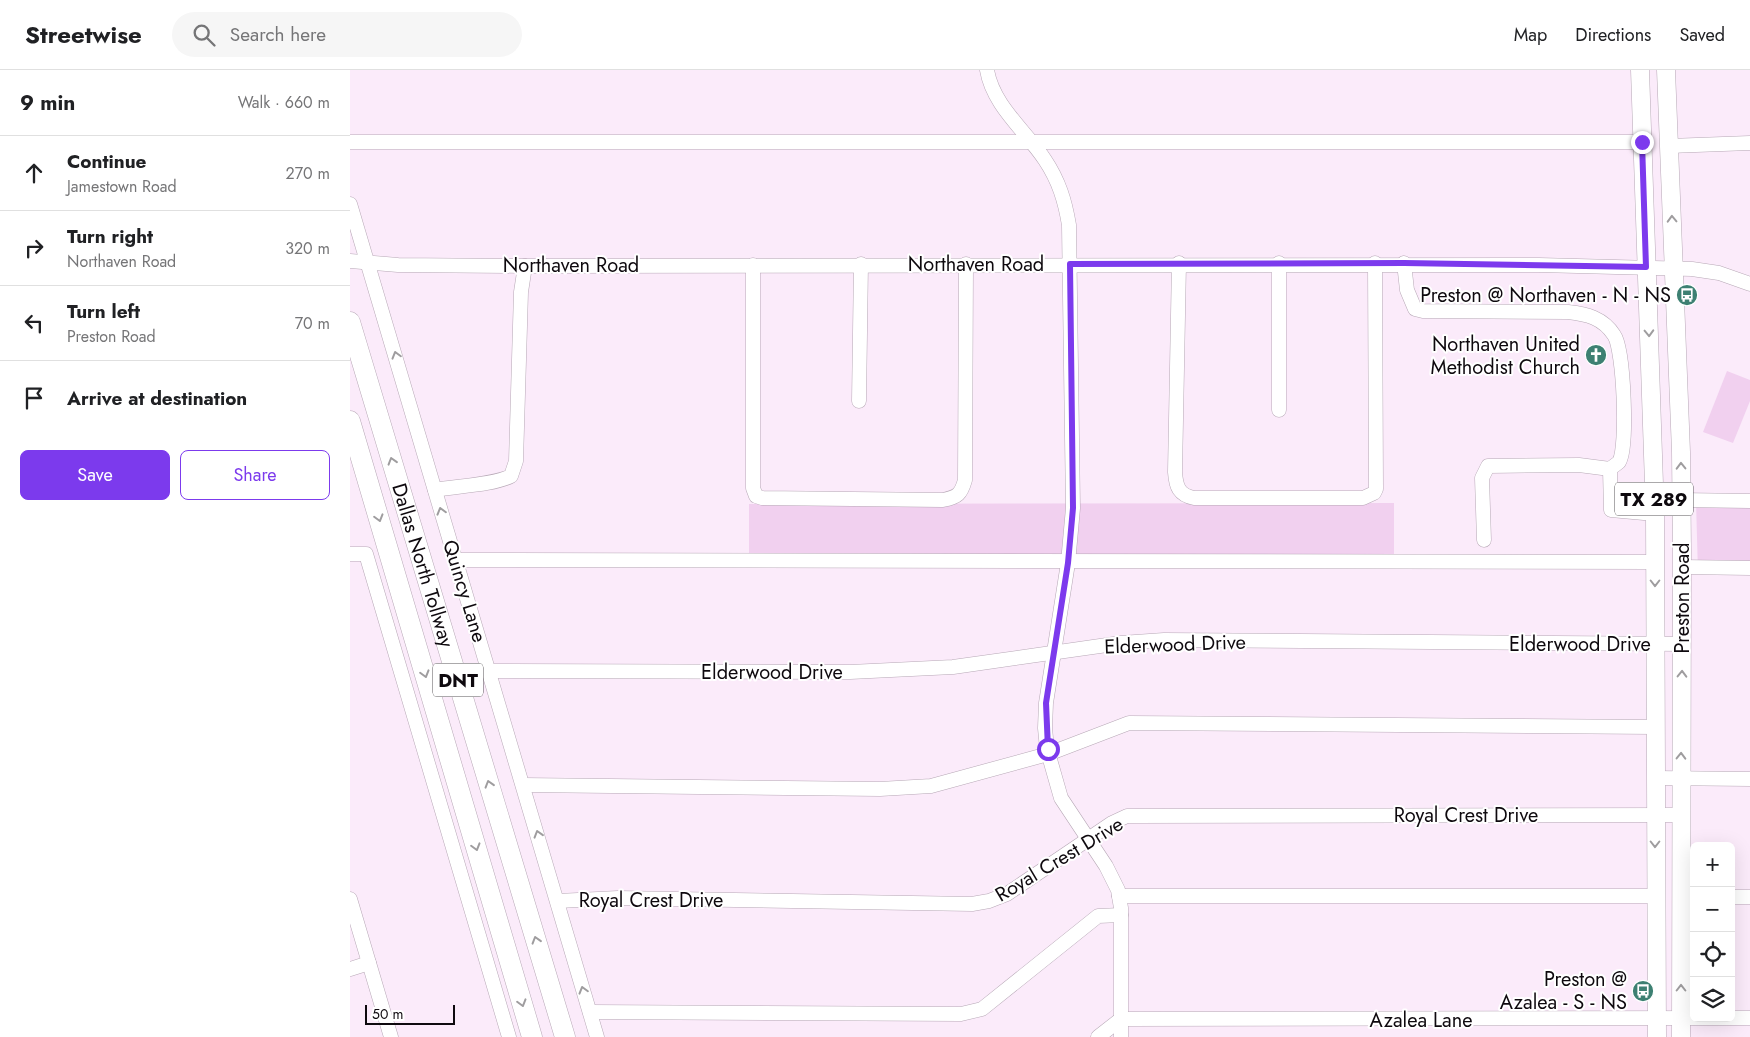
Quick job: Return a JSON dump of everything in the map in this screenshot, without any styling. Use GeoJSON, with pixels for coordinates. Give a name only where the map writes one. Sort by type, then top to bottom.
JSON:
{"type":"FeatureCollection","features":[{"type":"Feature","properties":{"kind":"highway","name":"Dallas North Tollway"},"geometry":{"type":"LineString","coordinates":[[350,322],[565,1037]]}},
{"type":"Feature","properties":{"kind":"highway","name":"Dallas North Tollway"},"geometry":{"type":"LineString","coordinates":[[350,421],[532,1037]]}},
{"type":"Feature","properties":{"kind":"main road","name":"Preston Road"},"geometry":{"type":"LineString","coordinates":[[1640,70],[1655,514],[1657,1028]]}},
{"type":"Feature","properties":{"kind":"main road","name":"Preston Road"},"geometry":{"type":"LineString","coordinates":[[1666,70],[1683,567],[1680,815],[1687,895],[1681,1028]]}},
{"type":"Feature","properties":{"kind":"main road"},"geometry":{"type":"LineString","coordinates":[[1655,514],[1682,507]]}},
{"type":"Feature","properties":{"kind":"street"},"geometry":{"type":"LineString","coordinates":[[987,70],[998,99],[1032,142],[1055,177],[1065,200],[1069,225],[1073,508],[1068,563],[1046,703],[1046,728],[1048,754],[1061,798],[1106,866],[1119,896],[1121,915],[1121,1037]]}},
{"type":"Feature","properties":{"kind":"street"},"geometry":{"type":"LineString","coordinates":[[350,142],[1642,142]]}},
{"type":"Feature","properties":{"kind":"street"},"geometry":{"type":"LineString","coordinates":[[1669,146],[1750,143]]}},
{"type":"Feature","properties":{"kind":"street","name":"Quincy Lane"},"geometry":{"type":"LineString","coordinates":[[350,204],[597,1037]]}},
{"type":"Feature","properties":{"kind":"street","name":"Northaven Road"},"geometry":{"type":"LineString","coordinates":[[350,261],[398,265],[525,266],[1404,263],[1673,267],[1719,273],[1750,284]]}},
{"type":"Feature","properties":{"kind":"street"},"geometry":{"type":"LineString","coordinates":[[1179,263],[1175,472],[1178,490],[1185,496],[1194,498],[1363,498],[1374,494],[1376,489],[1375,263]]}},
{"type":"Feature","properties":{"kind":"street"},"geometry":{"type":"LineString","coordinates":[[1279,410],[1280,263]]}},
{"type":"Feature","properties":{"kind":"street"},"geometry":{"type":"LineString","coordinates":[[1404,263],[1406,290],[1415,309],[1423,311],[1568,312],[1588,314],[1598,320],[1615,336],[1620,356],[1624,440],[1619,461],[1610,469],[1579,465],[1488,466],[1482,478],[1484,540]]}},
{"type":"Feature","properties":{"kind":"street"},"geometry":{"type":"LineString","coordinates":[[859,401],[861,264]]}},
{"type":"Feature","properties":{"kind":"street"},"geometry":{"type":"LineString","coordinates":[[752,265],[753,488],[756,496],[762,498],[943,500],[956,498],[962,492],[965,480],[966,264]]}},
{"type":"Feature","properties":{"kind":"street"},"geometry":{"type":"LineString","coordinates":[[435,490],[502,481],[511,476],[516,461],[520,292],[525,266]]}},
{"type":"Feature","properties":{"kind":"street"},"geometry":{"type":"LineString","coordinates":[[1610,469],[1611,510],[1655,514]]}},
{"type":"Feature","properties":{"kind":"street"},"geometry":{"type":"LineString","coordinates":[[1682,507],[1750,501]]}},
{"type":"Feature","properties":{"kind":"street"},"geometry":{"type":"LineString","coordinates":[[350,554],[366,554],[509,1037]]}},
{"type":"Feature","properties":{"kind":"street"},"geometry":{"type":"LineString","coordinates":[[456,560],[1068,563],[1655,562]]}},
{"type":"Feature","properties":{"kind":"street"},"geometry":{"type":"LineString","coordinates":[[1683,567],[1750,568]]}},
{"type":"Feature","properties":{"kind":"street","name":"Elderwood Drive"},"geometry":{"type":"LineString","coordinates":[[489,671],[850,672],[953,667],[1121,643],[1164,640],[1683,644]]}},
{"type":"Feature","properties":{"kind":"street"},"geometry":{"type":"LineString","coordinates":[[523,785],[880,789],[930,786],[1048,754],[1129,723],[1655,727]]}},
{"type":"Feature","properties":{"kind":"street"},"geometry":{"type":"LineString","coordinates":[[1655,778],[1750,780]]}},
{"type":"Feature","properties":{"kind":"street","name":"Royal Crest Drive"},"geometry":{"type":"LineString","coordinates":[[558,901],[618,898],[972,904],[989,901],[1007,894],[1127,816],[1680,815]]}},
{"type":"Feature","properties":{"kind":"street"},"geometry":{"type":"LineString","coordinates":[[1119,896],[1656,896]]}},
{"type":"Feature","properties":{"kind":"street"},"geometry":{"type":"LineString","coordinates":[[1735,897],[1750,897]]}},
{"type":"Feature","properties":{"kind":"street"},"geometry":{"type":"LineString","coordinates":[[350,899],[391,1037]]}},
{"type":"Feature","properties":{"kind":"street"},"geometry":{"type":"LineString","coordinates":[[590,1012],[961,1014],[982,1009],[1098,916],[1121,915]]}},
{"type":"Feature","properties":{"kind":"street"},"geometry":{"type":"LineString","coordinates":[[350,969],[369,963]]}},
{"type":"Feature","properties":{"kind":"street","name":"Azalea Lane"},"geometry":{"type":"LineString","coordinates":[[1121,1019],[1681,1028],[1750,1018]]}},
{"type":"Feature","properties":{"kind":"street"},"geometry":{"type":"LineString","coordinates":[[1098,1037],[1121,1019]]}},
{"type":"Feature","properties":{"kind":"shaded area"},"geometry":{"type":"Polygon","coordinates":[[[1727,371],[1750,380],[1750,401],[1733,443],[1703,432],[1727,371]]]}},
{"type":"Feature","properties":{"kind":"shaded area"},"geometry":{"type":"Polygon","coordinates":[[[1696,501],[1750,502],[1750,573],[1698,573],[1696,501]]]}},
{"type":"Feature","properties":{"kind":"shaded area"},"geometry":{"type":"Polygon","coordinates":[[[1394,503],[1394,559],[749,560],[749,504],[1394,503]]]}},
{"type":"Feature","properties":{"kind":"place","name":"Preston @ Northaven - N - NS"},"geometry":{"type":"Point","coordinates":[1687,295]}},
{"type":"Feature","properties":{"kind":"place","name":"Northaven United Methodist Church"},"geometry":{"type":"Point","coordinates":[1596,355]}},
{"type":"Feature","properties":{"kind":"place","name":"Preston @ Azalea - S - NS"},"geometry":{"type":"Point","coordinates":[1643,991]}},
{"type":"Feature","properties":{"kind":"route"},"geometry":{"type":"LineString","coordinates":[[1048,749],[1046,703],[1068,563],[1073,508],[1070,264],[1404,263],[1646,267],[1642,142]]}}]}
